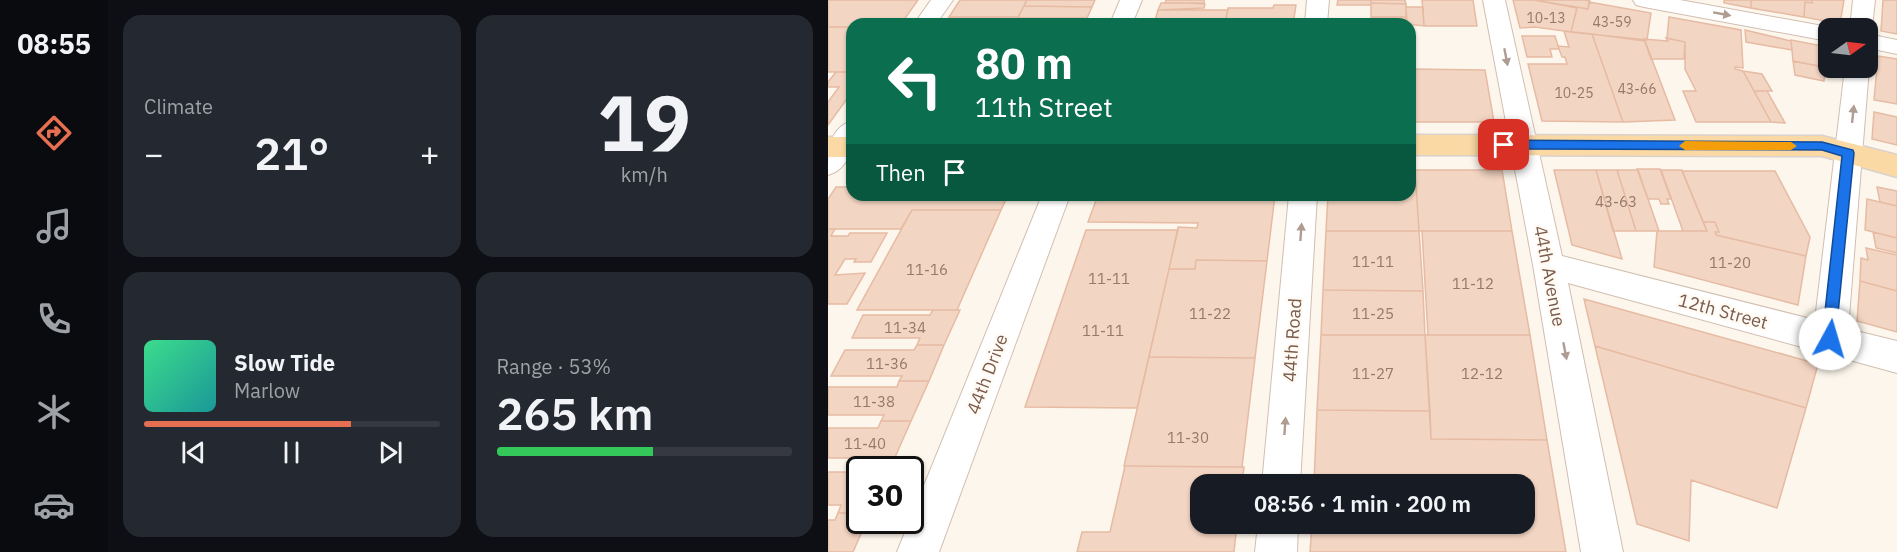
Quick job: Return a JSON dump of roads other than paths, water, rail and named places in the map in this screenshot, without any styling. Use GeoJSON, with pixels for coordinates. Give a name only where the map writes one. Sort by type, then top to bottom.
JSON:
{"type":"FeatureCollection","features":[{"type":"Feature","properties":{"kind":"main road"},"geometry":{"type":"LineString","coordinates":[[1416,144],[1822,146],[1897,166]]}},
{"type":"Feature","properties":{"kind":"street"},"geometry":{"type":"LineString","coordinates":[[929,18],[942,0]]}},
{"type":"Feature","properties":{"kind":"street"},"geometry":{"type":"LineString","coordinates":[[1124,18],[1131,0]]}},
{"type":"Feature","properties":{"kind":"street"},"geometry":{"type":"LineString","coordinates":[[1316,18],[1318,0]]}},
{"type":"Feature","properties":{"kind":"street","name":"44th Avenue"},"geometry":{"type":"LineString","coordinates":[[1494,0],[1549,265],[1602,552]]}},
{"type":"Feature","properties":{"kind":"street"},"geometry":{"type":"LineString","coordinates":[[1644,0],[1818,32]]}},
{"type":"Feature","properties":{"kind":"street"},"geometry":{"type":"LineString","coordinates":[[1862,18],[1864,0]]}},
{"type":"Feature","properties":{"kind":"street"},"geometry":{"type":"LineString","coordinates":[[1878,43],[1897,47]]}},
{"type":"Feature","properties":{"kind":"street"},"geometry":{"type":"LineString","coordinates":[[1830,339],[1856,78]]}},
{"type":"Feature","properties":{"kind":"street","name":"44th Drive"},"geometry":{"type":"LineString","coordinates":[[918,552],[1054,201]]}},
{"type":"Feature","properties":{"kind":"street","name":"44th Road"},"geometry":{"type":"LineString","coordinates":[[1282,474],[1304,201]]}},
{"type":"Feature","properties":{"kind":"street","name":"12th Street"},"geometry":{"type":"LineString","coordinates":[[1549,265],[1897,357]]}},
{"type":"Feature","properties":{"kind":"street"},"geometry":{"type":"LineString","coordinates":[[1276,552],[1277,534]]}}]}
